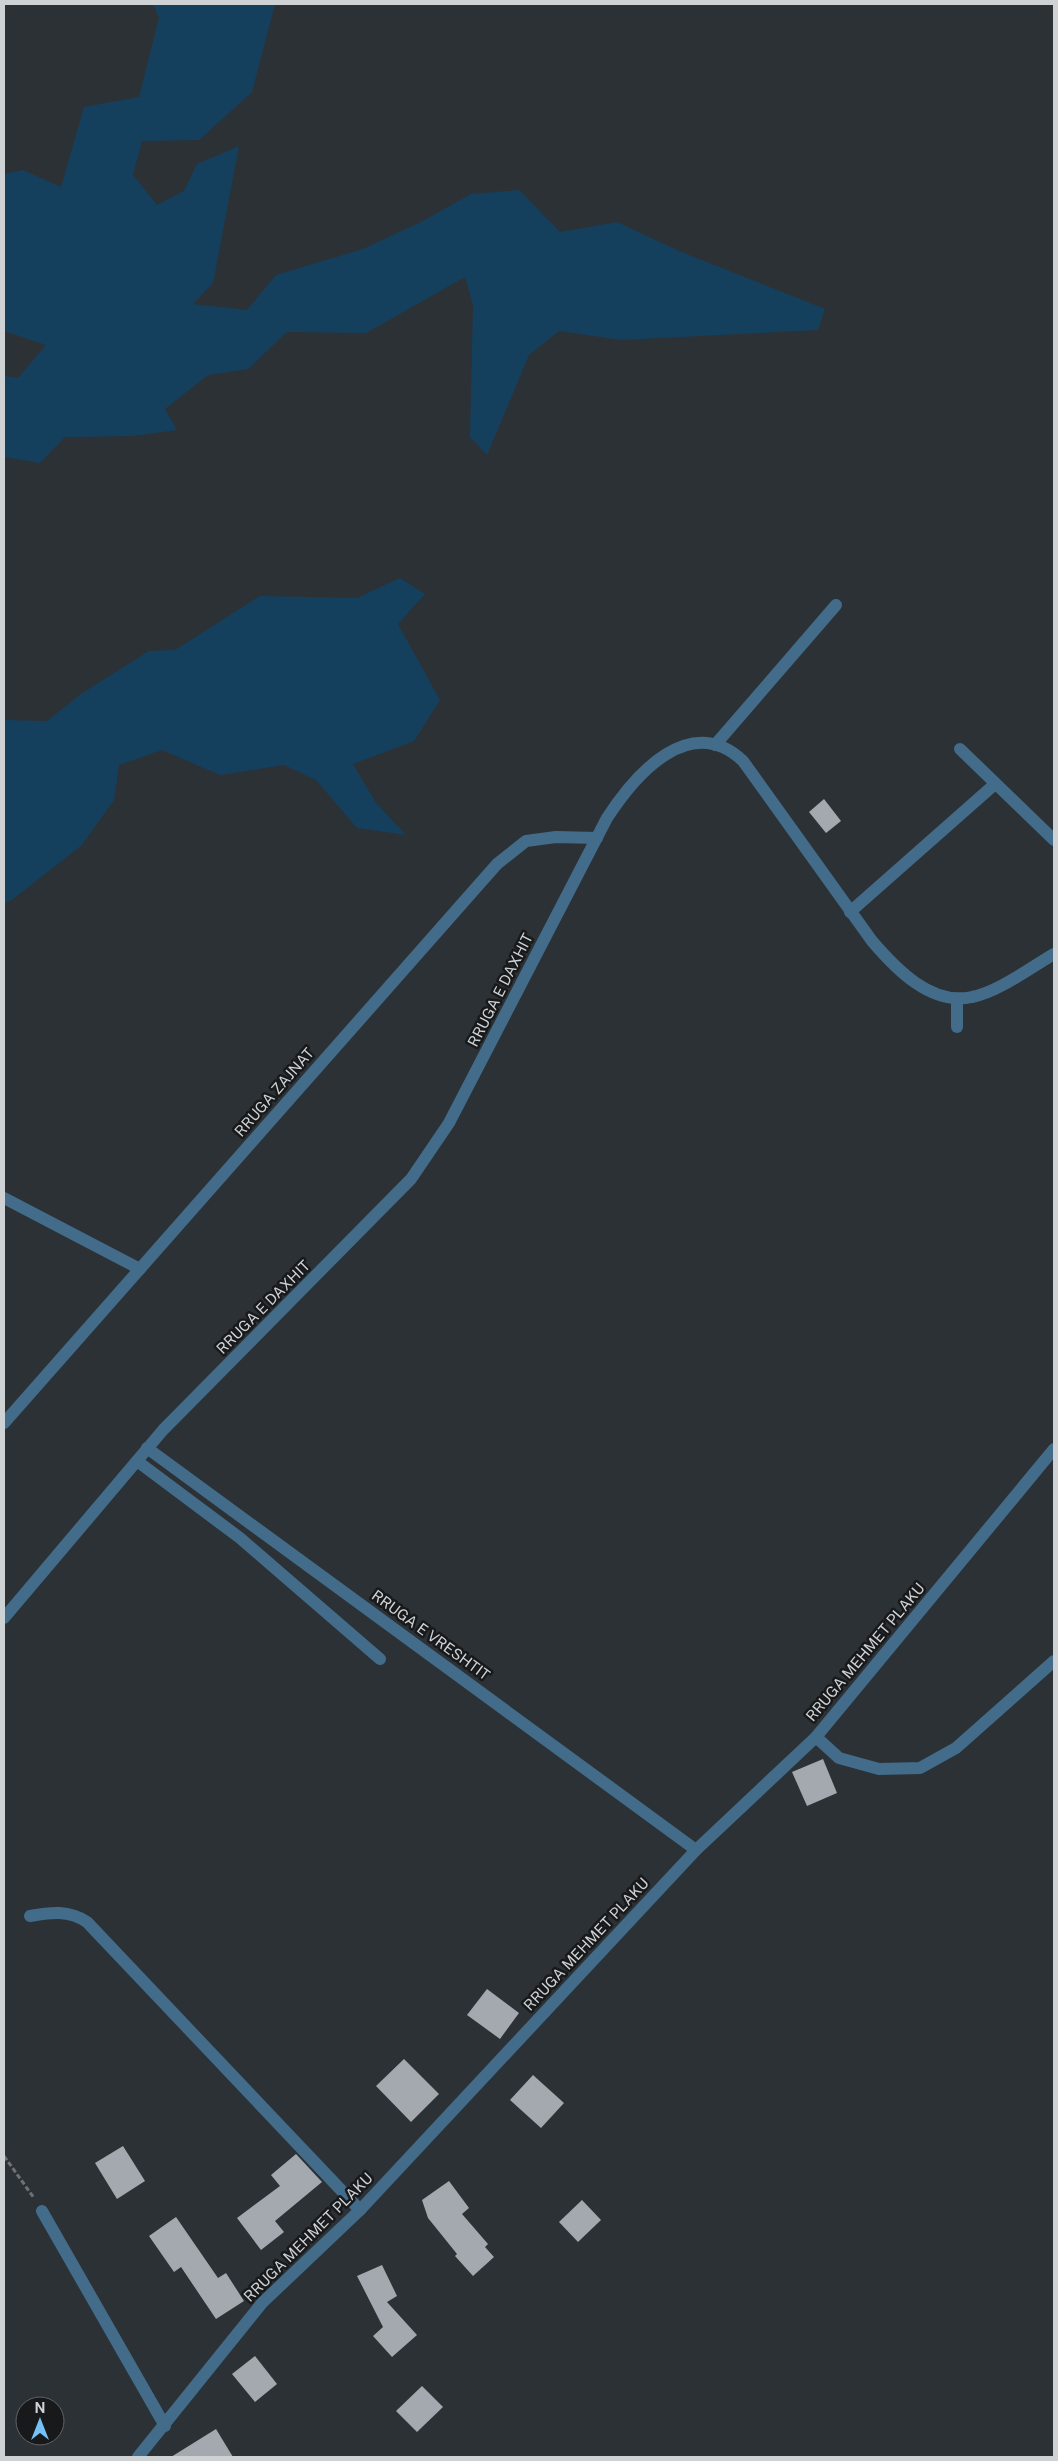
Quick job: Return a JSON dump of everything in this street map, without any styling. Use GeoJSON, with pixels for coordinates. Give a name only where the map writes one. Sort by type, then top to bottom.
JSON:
{"type":"FeatureCollection","features":[{"type":"Feature","properties":{"kind":"street"},"geometry":{"type":"LineString","coordinates":[[715,745],[836,605]]}},
{"type":"Feature","properties":{"kind":"street","name":"RRUGA E DAXHIT"},"geometry":{"type":"LineString","coordinates":[[4,1618],[148,1448],[388,1204],[431,1153],[449,1123],[597,838],[624,793],[663,755],[689,745],[715,745],[726,748],[743,761],[877,947],[908,976],[927,989],[942,996],[956,999],[973,997],[989,991],[1054,954]]}},
{"type":"Feature","properties":{"kind":"street"},"geometry":{"type":"LineString","coordinates":[[960,749],[1054,840]]}},
{"type":"Feature","properties":{"kind":"street"},"geometry":{"type":"LineString","coordinates":[[850,912],[995,784]]}},
{"type":"Feature","properties":{"kind":"street","name":"RRUGA ZAJNAT"},"geometry":{"type":"LineString","coordinates":[[4,1423],[497,864],[526,842],[556,837],[597,838]]}},
{"type":"Feature","properties":{"kind":"street"},"geometry":{"type":"LineString","coordinates":[[956,999],[956,1027]]}},
{"type":"Feature","properties":{"kind":"street"},"geometry":{"type":"LineString","coordinates":[[4,1198],[140,1269]]}},
{"type":"Feature","properties":{"kind":"street","name":"RRUGA E VRESHTIT"},"geometry":{"type":"LineString","coordinates":[[148,1448],[696,1850]]}},
{"type":"Feature","properties":{"kind":"street","name":"RRUGA MEHMET PLAKU"},"geometry":{"type":"LineString","coordinates":[[138,2457],[165,2426],[262,2303],[360,2210],[696,1850],[816,1737],[1054,1449]]}},
{"type":"Feature","properties":{"kind":"street"},"geometry":{"type":"LineString","coordinates":[[137,1461],[240,1538],[380,1659]]}},
{"type":"Feature","properties":{"kind":"street"},"geometry":{"type":"LineString","coordinates":[[816,1737],[840,1758],[879,1769],[920,1768],[956,1748],[1054,1661]]}},
{"type":"Feature","properties":{"kind":"street"},"geometry":{"type":"LineString","coordinates":[[30,1916],[52,1912],[65,1913],[77,1916],[87,1922],[360,2210]]}},
{"type":"Feature","properties":{"kind":"street"},"geometry":{"type":"LineString","coordinates":[[42,2211],[165,2426]]}},
{"type":"Feature","properties":{"kind":"path"},"geometry":{"type":"LineString","coordinates":[[4,2156],[27,2186],[42,2211]]}},
{"type":"Feature","properties":{"kind":"shaded area"},"geometry":{"type":"Polygon","coordinates":[[[153,4],[275,4],[252,92],[199,140],[142,141],[133,175],[157,205],[184,191],[197,164],[239,146],[213,283],[193,304],[247,310],[276,275],[363,249],[423,221],[471,194],[519,190],[560,232],[617,222],[679,251],[825,309],[818,330],[621,340],[559,331],[529,355],[487,455],[470,437],[473,305],[465,277],[366,333],[287,332],[248,369],[208,375],[165,409],[177,430],[133,436],[65,437],[40,463],[4,457],[4,376],[18,378],[46,345],[4,331],[4,174],[23,170],[61,187],[84,107],[139,97],[159,18],[153,4]]]}},
{"type":"Feature","properties":{"kind":"shaded area"},"geometry":{"type":"Polygon","coordinates":[[[400,578],[425,594],[398,624],[440,700],[414,741],[353,764],[376,803],[406,835],[357,828],[316,780],[284,765],[220,775],[162,750],[119,765],[114,800],[81,846],[4,904],[4,720],[47,721],[81,694],[149,651],[175,650],[260,596],[357,598],[400,578]]]}},
{"type":"Feature","properties":{"kind":"building"},"geometry":{"type":"Polygon","coordinates":[[[824,799],[841,821],[826,833],[809,812],[824,799]]]}},
{"type":"Feature","properties":{"kind":"building"},"geometry":{"type":"Polygon","coordinates":[[[823,1759],[837,1793],[807,1806],[792,1772],[823,1759]]]}},
{"type":"Feature","properties":{"kind":"building"},"geometry":{"type":"Polygon","coordinates":[[[487,1989],[519,2013],[500,2039],[467,2015],[487,1989]]]}},
{"type":"Feature","properties":{"kind":"building"},"geometry":{"type":"Polygon","coordinates":[[[404,2059],[439,2094],[411,2122],[376,2086],[404,2059]]]}},
{"type":"Feature","properties":{"kind":"building"},"geometry":{"type":"Polygon","coordinates":[[[533,2075],[564,2103],[541,2128],[510,2100],[533,2075]]]}},
{"type":"Feature","properties":{"kind":"building"},"geometry":{"type":"Polygon","coordinates":[[[123,2146],[145,2181],[117,2199],[95,2163],[123,2146]]]}},
{"type":"Feature","properties":{"kind":"building"},"geometry":{"type":"Polygon","coordinates":[[[296,2154],[322,2182],[275,2221],[284,2232],[261,2250],[237,2218],[280,2186],[271,2175],[296,2154]]]}},
{"type":"Feature","properties":{"kind":"building"},"geometry":{"type":"Polygon","coordinates":[[[449,2181],[469,2208],[462,2214],[488,2244],[485,2247],[494,2257],[473,2276],[455,2256],[457,2254],[428,2218],[422,2200],[449,2181]]]}},
{"type":"Feature","properties":{"kind":"building"},"geometry":{"type":"Polygon","coordinates":[[[582,2200],[601,2220],[578,2242],[559,2222],[582,2200]]]}},
{"type":"Feature","properties":{"kind":"building"},"geometry":{"type":"Polygon","coordinates":[[[176,2217],[218,2278],[226,2273],[244,2301],[216,2319],[181,2267],[174,2272],[149,2236],[176,2217]]]}},
{"type":"Feature","properties":{"kind":"building"},"geometry":{"type":"Polygon","coordinates":[[[382,2265],[397,2296],[387,2302],[417,2335],[392,2357],[373,2336],[383,2327],[357,2276],[382,2265]]]}},
{"type":"Feature","properties":{"kind":"building"},"geometry":{"type":"Polygon","coordinates":[[[255,2356],[277,2384],[255,2402],[232,2374],[255,2356]]]}},
{"type":"Feature","properties":{"kind":"building"},"geometry":{"type":"Polygon","coordinates":[[[422,2386],[443,2407],[417,2432],[396,2411],[422,2386]]]}},
{"type":"Feature","properties":{"kind":"building"},"geometry":{"type":"Polygon","coordinates":[[[216,2429],[233,2457],[171,2457],[216,2429]]]}}]}
